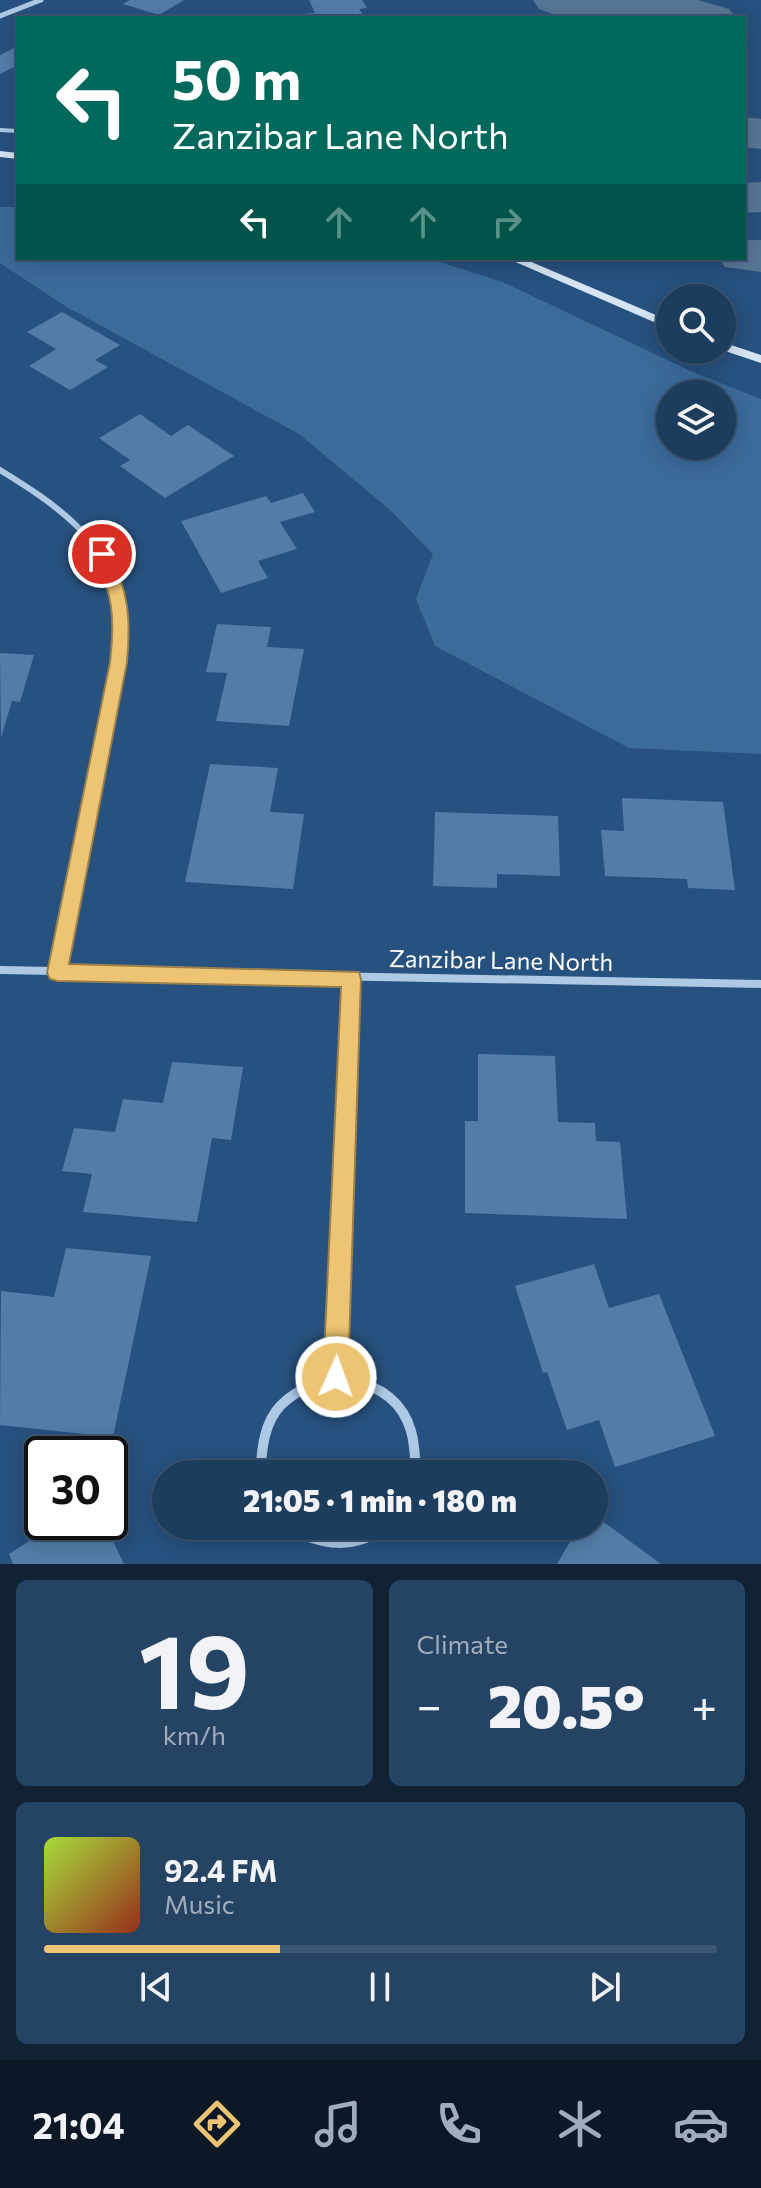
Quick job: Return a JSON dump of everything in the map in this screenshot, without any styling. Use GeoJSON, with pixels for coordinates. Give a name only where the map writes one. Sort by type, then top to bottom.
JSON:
{"type":"FeatureCollection","features":[{"type":"Feature","properties":{"kind":"street"},"geometry":{"type":"LineString","coordinates":[[0,16],[41,0]]}},
{"type":"Feature","properties":{"kind":"street"},"geometry":{"type":"LineString","coordinates":[[517,260],[656,319]]}},
{"type":"Feature","properties":{"kind":"street"},"geometry":{"type":"LineString","coordinates":[[736,351],[761,359]]}},
{"type":"Feature","properties":{"kind":"street"},"geometry":{"type":"LineString","coordinates":[[0,470],[62,510],[85,530],[102,554],[113,579],[123,620],[118,662],[57,973]]}},
{"type":"Feature","properties":{"kind":"street","name":"Zanzibar Lane North"},"geometry":{"type":"LineString","coordinates":[[0,970],[351,979],[761,984]]}},
{"type":"Feature","properties":{"kind":"street"},"geometry":{"type":"LineString","coordinates":[[336,1377],[351,979]]}},
{"type":"Feature","properties":{"kind":"street"},"geometry":{"type":"LineString","coordinates":[[261,1460],[270,1422],[287,1400],[310,1384],[336,1377],[373,1384],[395,1401],[411,1424],[417,1460]]}},
{"type":"Feature","properties":{"kind":"street"},"geometry":{"type":"LineString","coordinates":[[306,1540],[347,1547],[368,1540]]}},
{"type":"Feature","properties":{"kind":"shaded area"},"geometry":{"type":"Polygon","coordinates":[[[0,207],[16,207],[16,260],[434,260],[505,283],[656,355],[656,364],[676,364],[713,380],[656,380],[656,460],[736,460],[736,389],[761,399],[761,754],[629,748],[435,646],[416,599],[433,554],[390,510],[299,434],[65,306],[0,263],[0,207]]]}},
{"type":"Feature","properties":{"kind":"building"},"geometry":{"type":"Polygon","coordinates":[[[130,0],[184,0],[159,15],[123,4],[130,0]]]}},
{"type":"Feature","properties":{"kind":"building"},"geometry":{"type":"Polygon","coordinates":[[[309,0],[362,0],[367,8],[359,9],[364,16],[303,14],[315,13],[309,0]]]}},
{"type":"Feature","properties":{"kind":"building"},"geometry":{"type":"Polygon","coordinates":[[[16,47],[16,66],[0,74],[0,55],[16,47]]]}},
{"type":"Feature","properties":{"kind":"building"},"geometry":{"type":"Polygon","coordinates":[[[62,312],[120,345],[95,360],[108,367],[70,390],[29,366],[56,349],[27,332],[62,312]]]}},
{"type":"Feature","properties":{"kind":"building"},"geometry":{"type":"Polygon","coordinates":[[[140,414],[171,436],[188,425],[234,456],[165,498],[120,466],[130,460],[99,438],[140,414]]]}},
{"type":"Feature","properties":{"kind":"building"},"geometry":{"type":"Polygon","coordinates":[[[303,493],[315,512],[280,522],[297,549],[258,561],[268,578],[221,593],[181,521],[266,496],[271,503],[303,493]]]}},
{"type":"Feature","properties":{"kind":"building"},"geometry":{"type":"Polygon","coordinates":[[[217,624],[271,627],[267,647],[304,649],[289,726],[216,721],[227,673],[206,672],[217,624]]]}},
{"type":"Feature","properties":{"kind":"building"},"geometry":{"type":"Polygon","coordinates":[[[0,653],[34,655],[20,702],[12,701],[1,738],[0,653]]]}},
{"type":"Feature","properties":{"kind":"building"},"geometry":{"type":"Polygon","coordinates":[[[210,764],[278,768],[270,812],[304,814],[293,889],[185,882],[210,764]]]}},
{"type":"Feature","properties":{"kind":"building"},"geometry":{"type":"Polygon","coordinates":[[[622,798],[723,802],[735,890],[688,888],[687,879],[605,876],[601,830],[624,831],[622,798]]]}},
{"type":"Feature","properties":{"kind":"building"},"geometry":{"type":"Polygon","coordinates":[[[435,812],[558,816],[560,876],[497,874],[497,888],[433,886],[435,812]]]}},
{"type":"Feature","properties":{"kind":"building"},"geometry":{"type":"Polygon","coordinates":[[[478,1054],[555,1056],[558,1122],[595,1123],[596,1141],[620,1142],[627,1219],[465,1213],[465,1121],[478,1121],[478,1054]]]}},
{"type":"Feature","properties":{"kind":"building"},"geometry":{"type":"Polygon","coordinates":[[[172,1062],[243,1067],[231,1140],[212,1138],[197,1222],[83,1212],[92,1174],[62,1171],[74,1128],[115,1132],[123,1099],[163,1103],[172,1062]]]}},
{"type":"Feature","properties":{"kind":"building"},"geometry":{"type":"Polygon","coordinates":[[[66,1248],[151,1256],[113,1436],[0,1425],[1,1291],[54,1297],[66,1248]]]}},
{"type":"Feature","properties":{"kind":"building"},"geometry":{"type":"Polygon","coordinates":[[[594,1264],[609,1308],[659,1294],[715,1436],[615,1467],[599,1420],[567,1430],[547,1372],[543,1373],[515,1286],[594,1264]]]}},
{"type":"Feature","properties":{"kind":"building"},"geometry":{"type":"Polygon","coordinates":[[[608,1525],[661,1564],[557,1564],[571,1540],[608,1540],[608,1525]]]}},
{"type":"Feature","properties":{"kind":"building"},"geometry":{"type":"Polygon","coordinates":[[[31,1540],[113,1540],[124,1564],[13,1564],[9,1554],[31,1540]]]}},
{"type":"Feature","properties":{"kind":"waterway"},"geometry":{"type":"LineString","coordinates":[[554,0],[567,6],[690,11],[707,16]]}},
{"type":"Feature","properties":{"kind":"waterway"},"geometry":{"type":"LineString","coordinates":[[746,132],[761,134]]}},
{"type":"Feature","properties":{"kind":"waterway"},"geometry":{"type":"LineString","coordinates":[[746,198],[761,197]]}},
{"type":"Feature","properties":{"kind":"waterway"},"geometry":{"type":"LineString","coordinates":[[746,256],[761,256]]}},
{"type":"Feature","properties":{"kind":"route"},"geometry":{"type":"LineString","coordinates":[[102,554],[113,579],[123,620],[118,662],[57,973],[351,979],[336,1377]]}}]}
